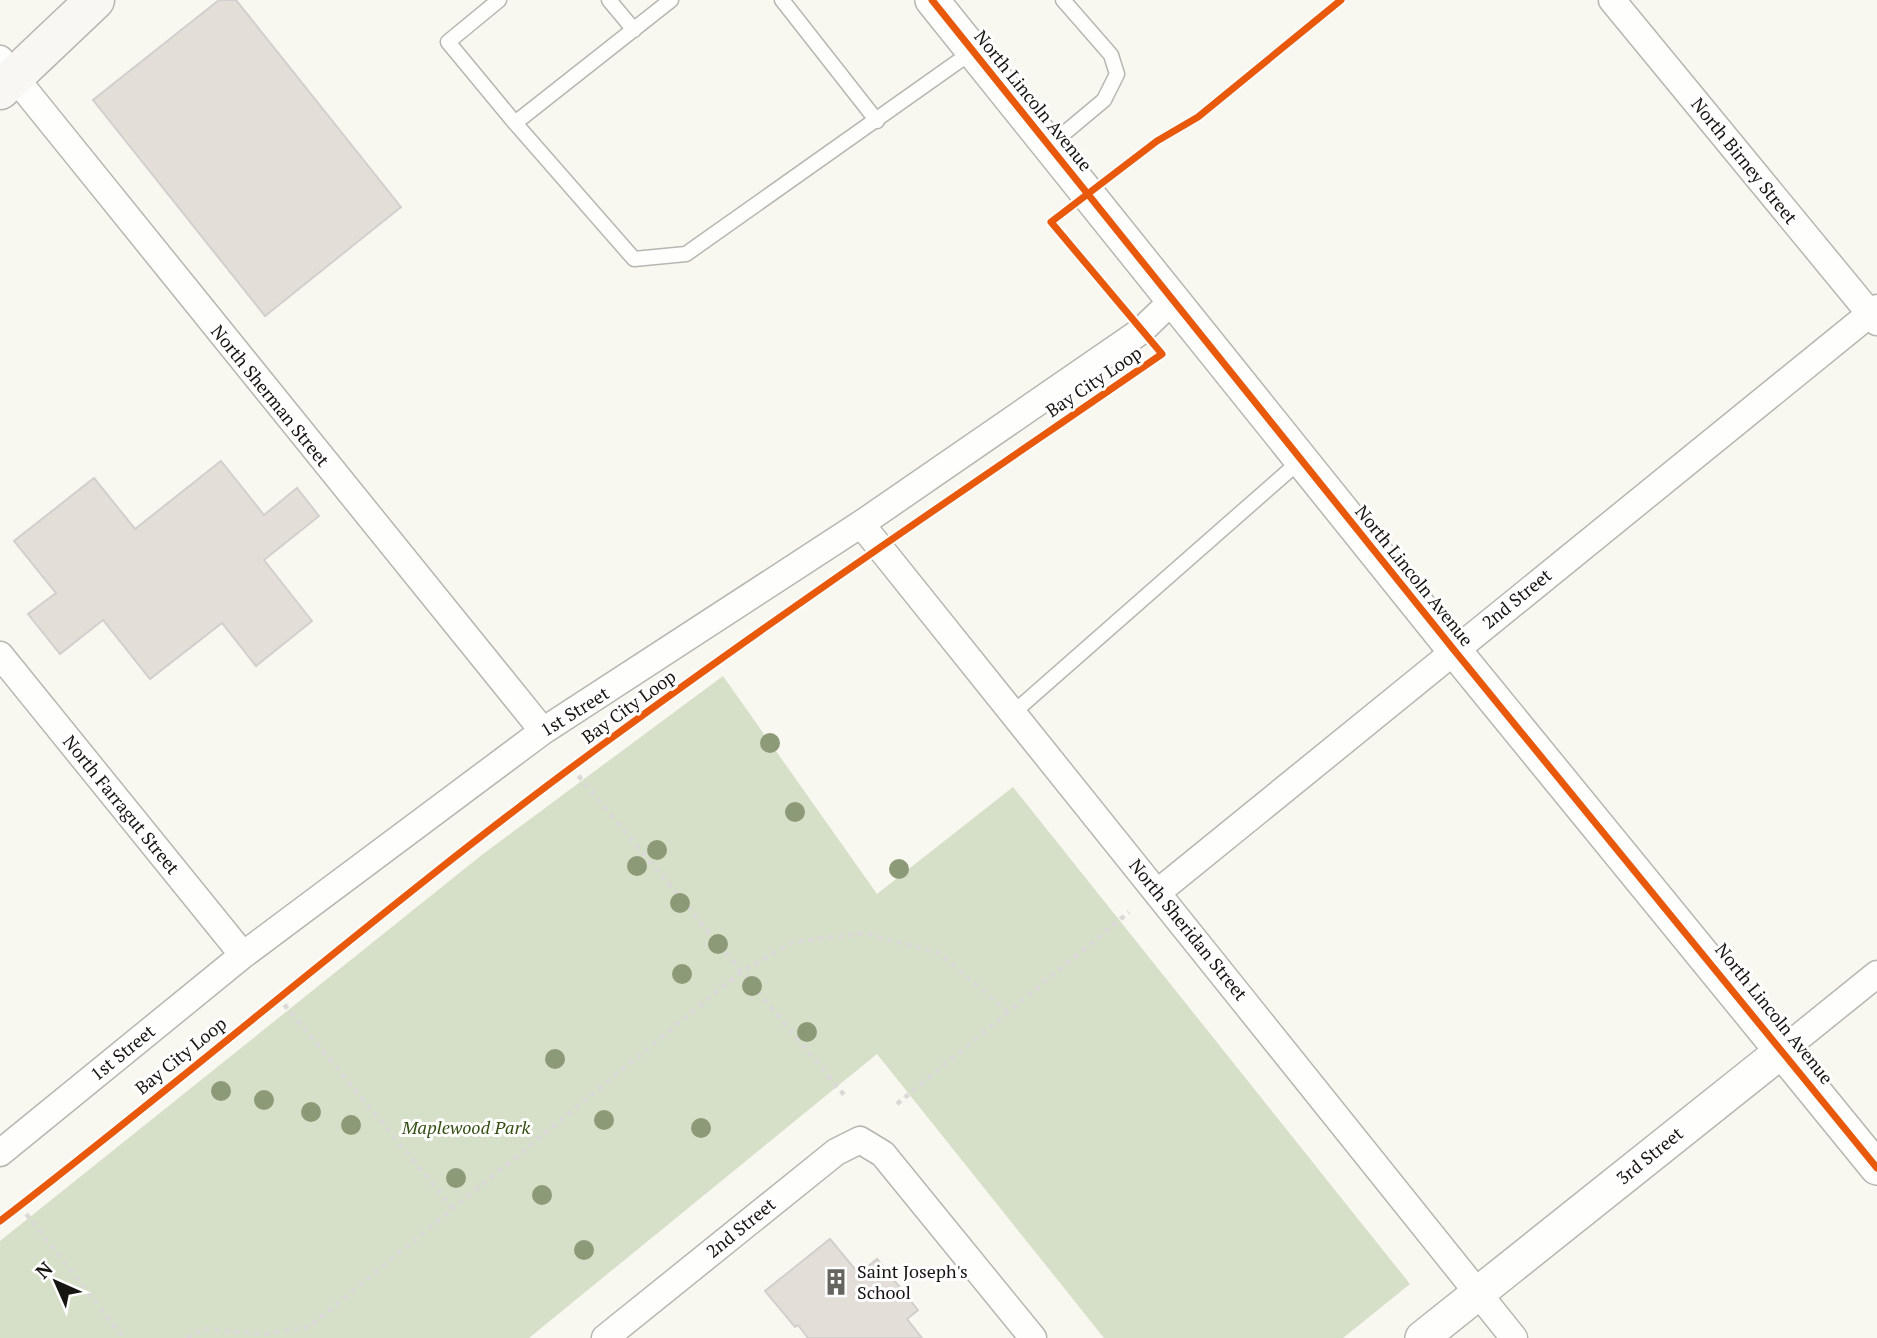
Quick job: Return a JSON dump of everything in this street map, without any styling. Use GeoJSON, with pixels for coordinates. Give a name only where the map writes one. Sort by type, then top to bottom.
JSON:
{"type":"FeatureCollection","features":[{"type":"Feature","properties":{"kind":"main road"},"geometry":{"type":"LineString","coordinates":[[4,76],[95,0]]}},
{"type":"Feature","properties":{"kind":"street","name":"North Birney Street"},"geometry":{"type":"LineString","coordinates":[[1612,0],[1875,315]]}},
{"type":"Feature","properties":{"kind":"street","name":"North Lincoln Avenue"},"geometry":{"type":"LineString","coordinates":[[936,1],[1172,301],[1877,1168]]}},
{"type":"Feature","properties":{"kind":"street","name":"North Sherman Street"},"geometry":{"type":"LineString","coordinates":[[4,76],[542,731]]}},
{"type":"Feature","properties":{"kind":"street","name":"1st Street"},"geometry":{"type":"LineString","coordinates":[[0,1153],[243,955],[542,731],[575,713],[861,524],[1141,331],[1172,301]]}},
{"type":"Feature","properties":{"kind":"street","name":"2nd Street"},"geometry":{"type":"LineString","coordinates":[[1158,892],[1454,650],[1875,315]]}},
{"type":"Feature","properties":{"kind":"street","name":"North Sheridan Street"},"geometry":{"type":"LineString","coordinates":[[861,524],[1514,1338]]}},
{"type":"Feature","properties":{"kind":"street","name":"North Farragut Street"},"geometry":{"type":"LineString","coordinates":[[0,655],[243,955]]}},
{"type":"Feature","properties":{"kind":"street","name":"3rd Street"},"geometry":{"type":"LineString","coordinates":[[1422,1338],[1877,974]]}},
{"type":"Feature","properties":{"kind":"street","name":"2nd Street"},"geometry":{"type":"LineString","coordinates":[[605,1338],[836,1152],[860,1140],[883,1154],[1033,1338]]}},
{"type":"Feature","properties":{"kind":"lane"},"geometry":{"type":"LineString","coordinates":[[499,0],[448,42],[515,124],[634,259],[686,254],[973,51]]}},
{"type":"Feature","properties":{"kind":"lane"},"geometry":{"type":"LineString","coordinates":[[609,0],[634,30]]}},
{"type":"Feature","properties":{"kind":"lane"},"geometry":{"type":"LineString","coordinates":[[515,124],[671,0]]}},
{"type":"Feature","properties":{"kind":"lane"},"geometry":{"type":"LineString","coordinates":[[782,0],[877,121]]}},
{"type":"Feature","properties":{"kind":"lane"},"geometry":{"type":"LineString","coordinates":[[1049,146],[1104,100],[1117,74],[1111,55],[1063,0]]}},
{"type":"Feature","properties":{"kind":"lane"},"geometry":{"type":"LineString","coordinates":[[1014,712],[1301,460]]}},
{"type":"Feature","properties":{"kind":"path"},"geometry":{"type":"LineString","coordinates":[[572,768],[845,1096]]}},
{"type":"Feature","properties":{"kind":"path"},"geometry":{"type":"LineString","coordinates":[[897,1104],[1129,912]]}},
{"type":"Feature","properties":{"kind":"path"},"geometry":{"type":"LineString","coordinates":[[187,1338],[202,1329],[264,1334],[309,1326],[741,972],[793,943],[864,933],[939,953],[1008,1012]]}},
{"type":"Feature","properties":{"kind":"path"},"geometry":{"type":"LineString","coordinates":[[269,1005],[287,989]]}},
{"type":"Feature","properties":{"kind":"path"},"geometry":{"type":"LineString","coordinates":[[278,997],[453,1208]]}},
{"type":"Feature","properties":{"kind":"path"},"geometry":{"type":"LineString","coordinates":[[10,1214],[30,1198]]}},
{"type":"Feature","properties":{"kind":"path"},"geometry":{"type":"LineString","coordinates":[[20,1206],[124,1338]]}},
{"type":"Feature","properties":{"kind":"green space","name":"Maplewood Park"},"geometry":{"type":"Polygon","coordinates":[[[723,676],[877,894],[1013,787],[1410,1284],[1343,1338],[1104,1338],[877,1054],[529,1338],[0,1338],[0,1241],[483,854],[723,676]]]}},
{"type":"Feature","properties":{"kind":"building"},"geometry":{"type":"Polygon","coordinates":[[[219,0],[236,0],[401,207],[265,316],[93,100],[219,0]]]}},
{"type":"Feature","properties":{"kind":"building"},"geometry":{"type":"Polygon","coordinates":[[[221,461],[264,515],[297,488],[319,516],[264,560],[312,621],[256,666],[222,623],[150,679],[103,620],[60,654],[28,614],[56,593],[14,541],[94,478],[135,529],[221,461]]]}},
{"type":"Feature","properties":{"kind":"building","name":"Saint Joseph's School"},"geometry":{"type":"Polygon","coordinates":[[[830,1239],[859,1274],[877,1259],[918,1310],[907,1319],[922,1338],[808,1338],[798,1325],[795,1327],[765,1291],[830,1239]]]}},
{"type":"Feature","properties":{"kind":"cycle path"},"geometry":{"type":"LineString","coordinates":[[932,0],[1454,650],[1877,1168]]}},
{"type":"Feature","properties":{"kind":"cycle path","name":"Bay City Loop"},"geometry":{"type":"LineString","coordinates":[[0,1221],[452,859],[606,742],[813,594],[1162,354],[1051,222],[1157,141],[1198,117],[1341,0]]}},
{"type":"Feature","properties":{"kind":"place","name":"Saint Joseph's School"},"geometry":{"type":"Point","coordinates":[836,1282]}}]}
